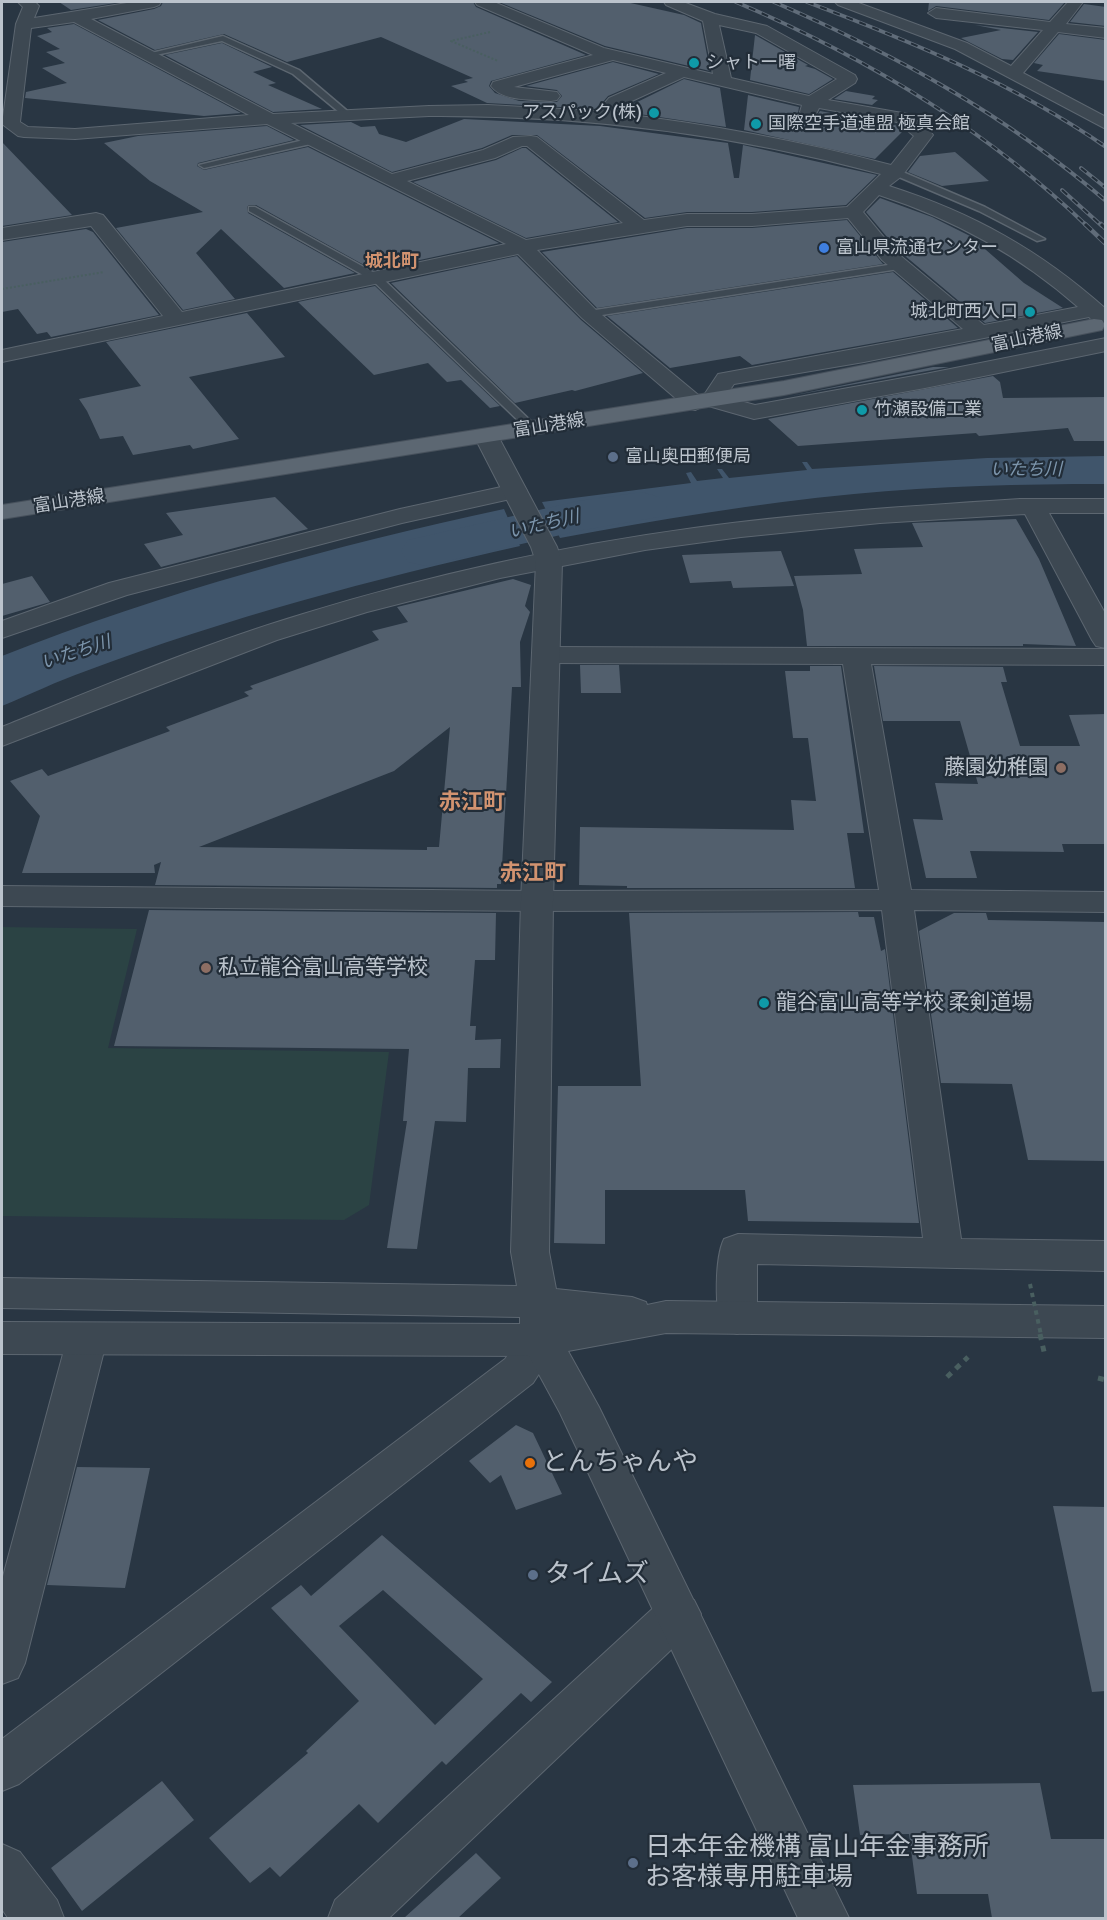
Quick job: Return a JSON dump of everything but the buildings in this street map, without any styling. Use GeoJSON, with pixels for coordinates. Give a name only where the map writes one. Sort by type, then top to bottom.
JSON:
{"type":"FeatureCollection","features":[{"type":"Feature","properties":{"kind":"main road","name":"富山港線"},"geometry":{"type":"LineString","coordinates":[[2,512],[704,402],[1100,325]]}},
{"type":"Feature","properties":{"kind":"street"},"geometry":{"type":"LineString","coordinates":[[27,2],[31,6],[24,24],[12,124],[24,132],[75,134],[273,119],[430,111],[603,117],[730,132],[802,135],[895,172]]}},
{"type":"Feature","properties":{"kind":"street"},"geometry":{"type":"LineString","coordinates":[[24,24],[154,2]]}},
{"type":"Feature","properties":{"kind":"street"},"geometry":{"type":"LineString","coordinates":[[2,356],[522,247],[687,219],[752,220],[853,212],[875,188],[895,172],[924,135],[902,118],[812,102],[599,52],[482,2]]}},
{"type":"Feature","properties":{"kind":"street"},"geometry":{"type":"LineString","coordinates":[[671,2],[710,18],[761,29],[849,79],[812,102],[802,135]]}},
{"type":"Feature","properties":{"kind":"street"},"geometry":{"type":"LineString","coordinates":[[843,2],[961,46],[1106,124]]}},
{"type":"Feature","properties":{"kind":"street"},"geometry":{"type":"LineString","coordinates":[[919,29],[949,2]]}},
{"type":"Feature","properties":{"kind":"street"},"geometry":{"type":"LineString","coordinates":[[1014,73],[1076,2]]}},
{"type":"Feature","properties":{"kind":"street"},"geometry":{"type":"LineString","coordinates":[[936,13],[1106,33]]}},
{"type":"Feature","properties":{"kind":"street"},"geometry":{"type":"LineString","coordinates":[[76,17],[151,54],[312,141],[511,239],[522,247],[589,314],[704,402],[726,379],[980,333],[1100,325]]}},
{"type":"Feature","properties":{"kind":"street"},"geometry":{"type":"LineString","coordinates":[[710,18],[723,81]]}},
{"type":"Feature","properties":{"kind":"street"},"geometry":{"type":"LineString","coordinates":[[613,55],[499,86],[511,92],[615,102]]}},
{"type":"Feature","properties":{"kind":"street"},"geometry":{"type":"LineString","coordinates":[[603,117],[615,102],[681,72]]}},
{"type":"Feature","properties":{"kind":"street"},"geometry":{"type":"LineString","coordinates":[[391,180],[489,154],[519,141],[531,141],[640,227]]}},
{"type":"Feature","properties":{"kind":"street"},"geometry":{"type":"LineString","coordinates":[[875,188],[931,207],[1023,254],[1075,292],[1100,325]]}},
{"type":"Feature","properties":{"kind":"street"},"geometry":{"type":"LineString","coordinates":[[853,212],[889,256],[980,333]]}},
{"type":"Feature","properties":{"kind":"street"},"geometry":{"type":"LineString","coordinates":[[2,234],[96,219],[178,320]]}},
{"type":"Feature","properties":{"kind":"street"},"geometry":{"type":"LineString","coordinates":[[486,436],[547,555],[547,656],[537,901],[530,1252],[540,1321],[578,1407],[824,1918]]}},
{"type":"Feature","properties":{"kind":"street"},"geometry":{"type":"LineString","coordinates":[[2,630],[117,589],[390,518],[516,494]]}},
{"type":"Feature","properties":{"kind":"street"},"geometry":{"type":"LineString","coordinates":[[1020,506],[1034,509],[1106,640]]}},
{"type":"Feature","properties":{"kind":"street"},"geometry":{"type":"LineString","coordinates":[[2,737],[268,634],[358,606],[521,567],[547,555],[628,546],[740,529],[867,516],[1020,506],[1106,506]]}},
{"type":"Feature","properties":{"kind":"street"},"geometry":{"type":"LineString","coordinates":[[547,656],[1106,657]]}},
{"type":"Feature","properties":{"kind":"street"},"geometry":{"type":"LineString","coordinates":[[856,657],[897,900],[944,1252]]}},
{"type":"Feature","properties":{"kind":"street"},"geometry":{"type":"LineString","coordinates":[[2,896],[537,901],[1106,902]]}},
{"type":"Feature","properties":{"kind":"street"},"geometry":{"type":"LineString","coordinates":[[737,1318],[738,1249],[1106,1256]]}},
{"type":"Feature","properties":{"kind":"street"},"geometry":{"type":"LineString","coordinates":[[2,1293],[540,1321]]}},
{"type":"Feature","properties":{"kind":"street"},"geometry":{"type":"LineString","coordinates":[[2,1338],[87,1339],[666,1317],[1106,1322]]}},
{"type":"Feature","properties":{"kind":"street"},"geometry":{"type":"LineString","coordinates":[[2,1768],[519,1371],[540,1321]]}},
{"type":"Feature","properties":{"kind":"street"},"geometry":{"type":"LineString","coordinates":[[2,1663],[87,1339]]}},
{"type":"Feature","properties":{"kind":"street"},"geometry":{"type":"LineString","coordinates":[[353,1918],[678,1614]]}},
{"type":"Feature","properties":{"kind":"street"},"geometry":{"type":"LineString","coordinates":[[2,1869],[39,1918]]}},
{"type":"Feature","properties":{"kind":"lane"},"geometry":{"type":"LineString","coordinates":[[151,54],[223,38],[296,72],[348,115]]}},
{"type":"Feature","properties":{"kind":"lane"},"geometry":{"type":"LineString","coordinates":[[204,165],[312,141]]}},
{"type":"Feature","properties":{"kind":"lane"},"geometry":{"type":"LineString","coordinates":[[895,172],[982,209],[1040,239]]}},
{"type":"Feature","properties":{"kind":"lane"},"geometry":{"type":"LineString","coordinates":[[252,209],[376,278],[533,429]]}},
{"type":"Feature","properties":{"kind":"lane"},"geometry":{"type":"LineString","coordinates":[[589,314],[902,266]]}},
{"type":"Feature","properties":{"kind":"path"},"geometry":{"type":"LineString","coordinates":[[531,22],[451,41],[534,76]]}},
{"type":"Feature","properties":{"kind":"path"},"geometry":{"type":"LineString","coordinates":[[2,289],[135,267]]}},
{"type":"Feature","properties":{"kind":"path"},"geometry":{"type":"LineString","coordinates":[[1030,1284],[1045,1356]]}},
{"type":"Feature","properties":{"kind":"path"},"geometry":{"type":"LineString","coordinates":[[947,1377],[970,1355]]}},
{"type":"Feature","properties":{"kind":"path"},"geometry":{"type":"LineString","coordinates":[[1098,1378],[1106,1380]]}},
{"type":"Feature","properties":{"kind":"green space"},"geometry":{"type":"Polygon","coordinates":[[[2,927],[137,929],[108,1048],[389,1052],[369,1205],[344,1220],[2,1216],[2,927]]]}},
{"type":"Feature","properties":{"kind":"water","name":"いたち川"},"geometry":{"type":"Polygon","coordinates":[[[1105,456],[1105,484],[980,486],[854,494],[780,502],[560,538],[542,502],[691,483],[686,473],[691,472],[697,481],[723,478],[717,469],[722,469],[729,478],[807,470],[802,462],[807,462],[812,469],[987,458],[1105,456]]]}},
{"type":"Feature","properties":{"kind":"water","name":"いたち川"},"geometry":{"type":"Polygon","coordinates":[[[504,509],[520,546],[355,586],[247,617],[75,675],[2,706],[2,656],[125,611],[250,572],[440,523],[504,509]]]}},
{"type":"Feature","properties":{"kind":"waterway","name":"いたち川"},"geometry":{"type":"LineString","coordinates":[[426,551],[578,516],[642,507]]}},
{"type":"Feature","properties":{"kind":"railway"},"geometry":{"type":"LineString","coordinates":[[736,2],[831,46],[922,98],[1007,157],[1087,226]]}},
{"type":"Feature","properties":{"kind":"railway"},"geometry":{"type":"LineString","coordinates":[[774,2],[820,22],[948,89],[1028,140],[1106,201]]}},
{"type":"Feature","properties":{"kind":"railway"},"geometry":{"type":"LineString","coordinates":[[807,2],[961,66],[1035,103],[1106,147]]}},
{"type":"Feature","properties":{"kind":"railway"},"geometry":{"type":"LineString","coordinates":[[1081,168],[1106,188]]}},
{"type":"Feature","properties":{"kind":"railway"},"geometry":{"type":"LineString","coordinates":[[1062,190],[1102,226]]}},
{"type":"Feature","properties":{"kind":"railway"},"geometry":{"type":"LineString","coordinates":[[1085,224],[1106,244]]}},
{"type":"Feature","properties":{"kind":"railway"},"geometry":{"type":"LineString","coordinates":[[1101,224],[1106,229]]}},
{"type":"Feature","properties":{"kind":"place","name":"シャトー曙"},"geometry":{"type":"Point","coordinates":[694,63]}},
{"type":"Feature","properties":{"kind":"place","name":"アスパック(株)"},"geometry":{"type":"Point","coordinates":[654,113]}},
{"type":"Feature","properties":{"kind":"place","name":"国際空手道連盟 極真会館"},"geometry":{"type":"Point","coordinates":[756,124]}},
{"type":"Feature","properties":{"kind":"place","name":"富山県流通センター"},"geometry":{"type":"Point","coordinates":[824,248]}},
{"type":"Feature","properties":{"kind":"place","name":"城北町西入口"},"geometry":{"type":"Point","coordinates":[1030,312]}},
{"type":"Feature","properties":{"kind":"place","name":"竹瀬設備工業"},"geometry":{"type":"Point","coordinates":[862,410]}},
{"type":"Feature","properties":{"kind":"place","name":"富山奥田郵便局"},"geometry":{"type":"Point","coordinates":[613,457]}},
{"type":"Feature","properties":{"kind":"place","name":"藤園幼稚園"},"geometry":{"type":"Point","coordinates":[1061,768]}},
{"type":"Feature","properties":{"kind":"place","name":"私立龍谷富山高等学校"},"geometry":{"type":"Point","coordinates":[206,968]}},
{"type":"Feature","properties":{"kind":"place","name":"龍谷富山高等学校 柔剣道場"},"geometry":{"type":"Point","coordinates":[764,1003]}},
{"type":"Feature","properties":{"kind":"place","name":"とんちゃんや"},"geometry":{"type":"Point","coordinates":[530,1463]}},
{"type":"Feature","properties":{"kind":"place","name":"タイムズ"},"geometry":{"type":"Point","coordinates":[533,1575]}},
{"type":"Feature","properties":{"kind":"place","name":"日本年金機構 富山年金事務所 お客様専用駐車場"},"geometry":{"type":"Point","coordinates":[633,1863]}},
{"type":"Feature","properties":{"kind":"district","name":"城北町"},"geometry":{"type":"Point","coordinates":[392,262]}},
{"type":"Feature","properties":{"kind":"district","name":"赤江町"},"geometry":{"type":"Point","coordinates":[472,803]}},
{"type":"Feature","properties":{"kind":"district","name":"赤江町"},"geometry":{"type":"Point","coordinates":[533,874]}}]}
